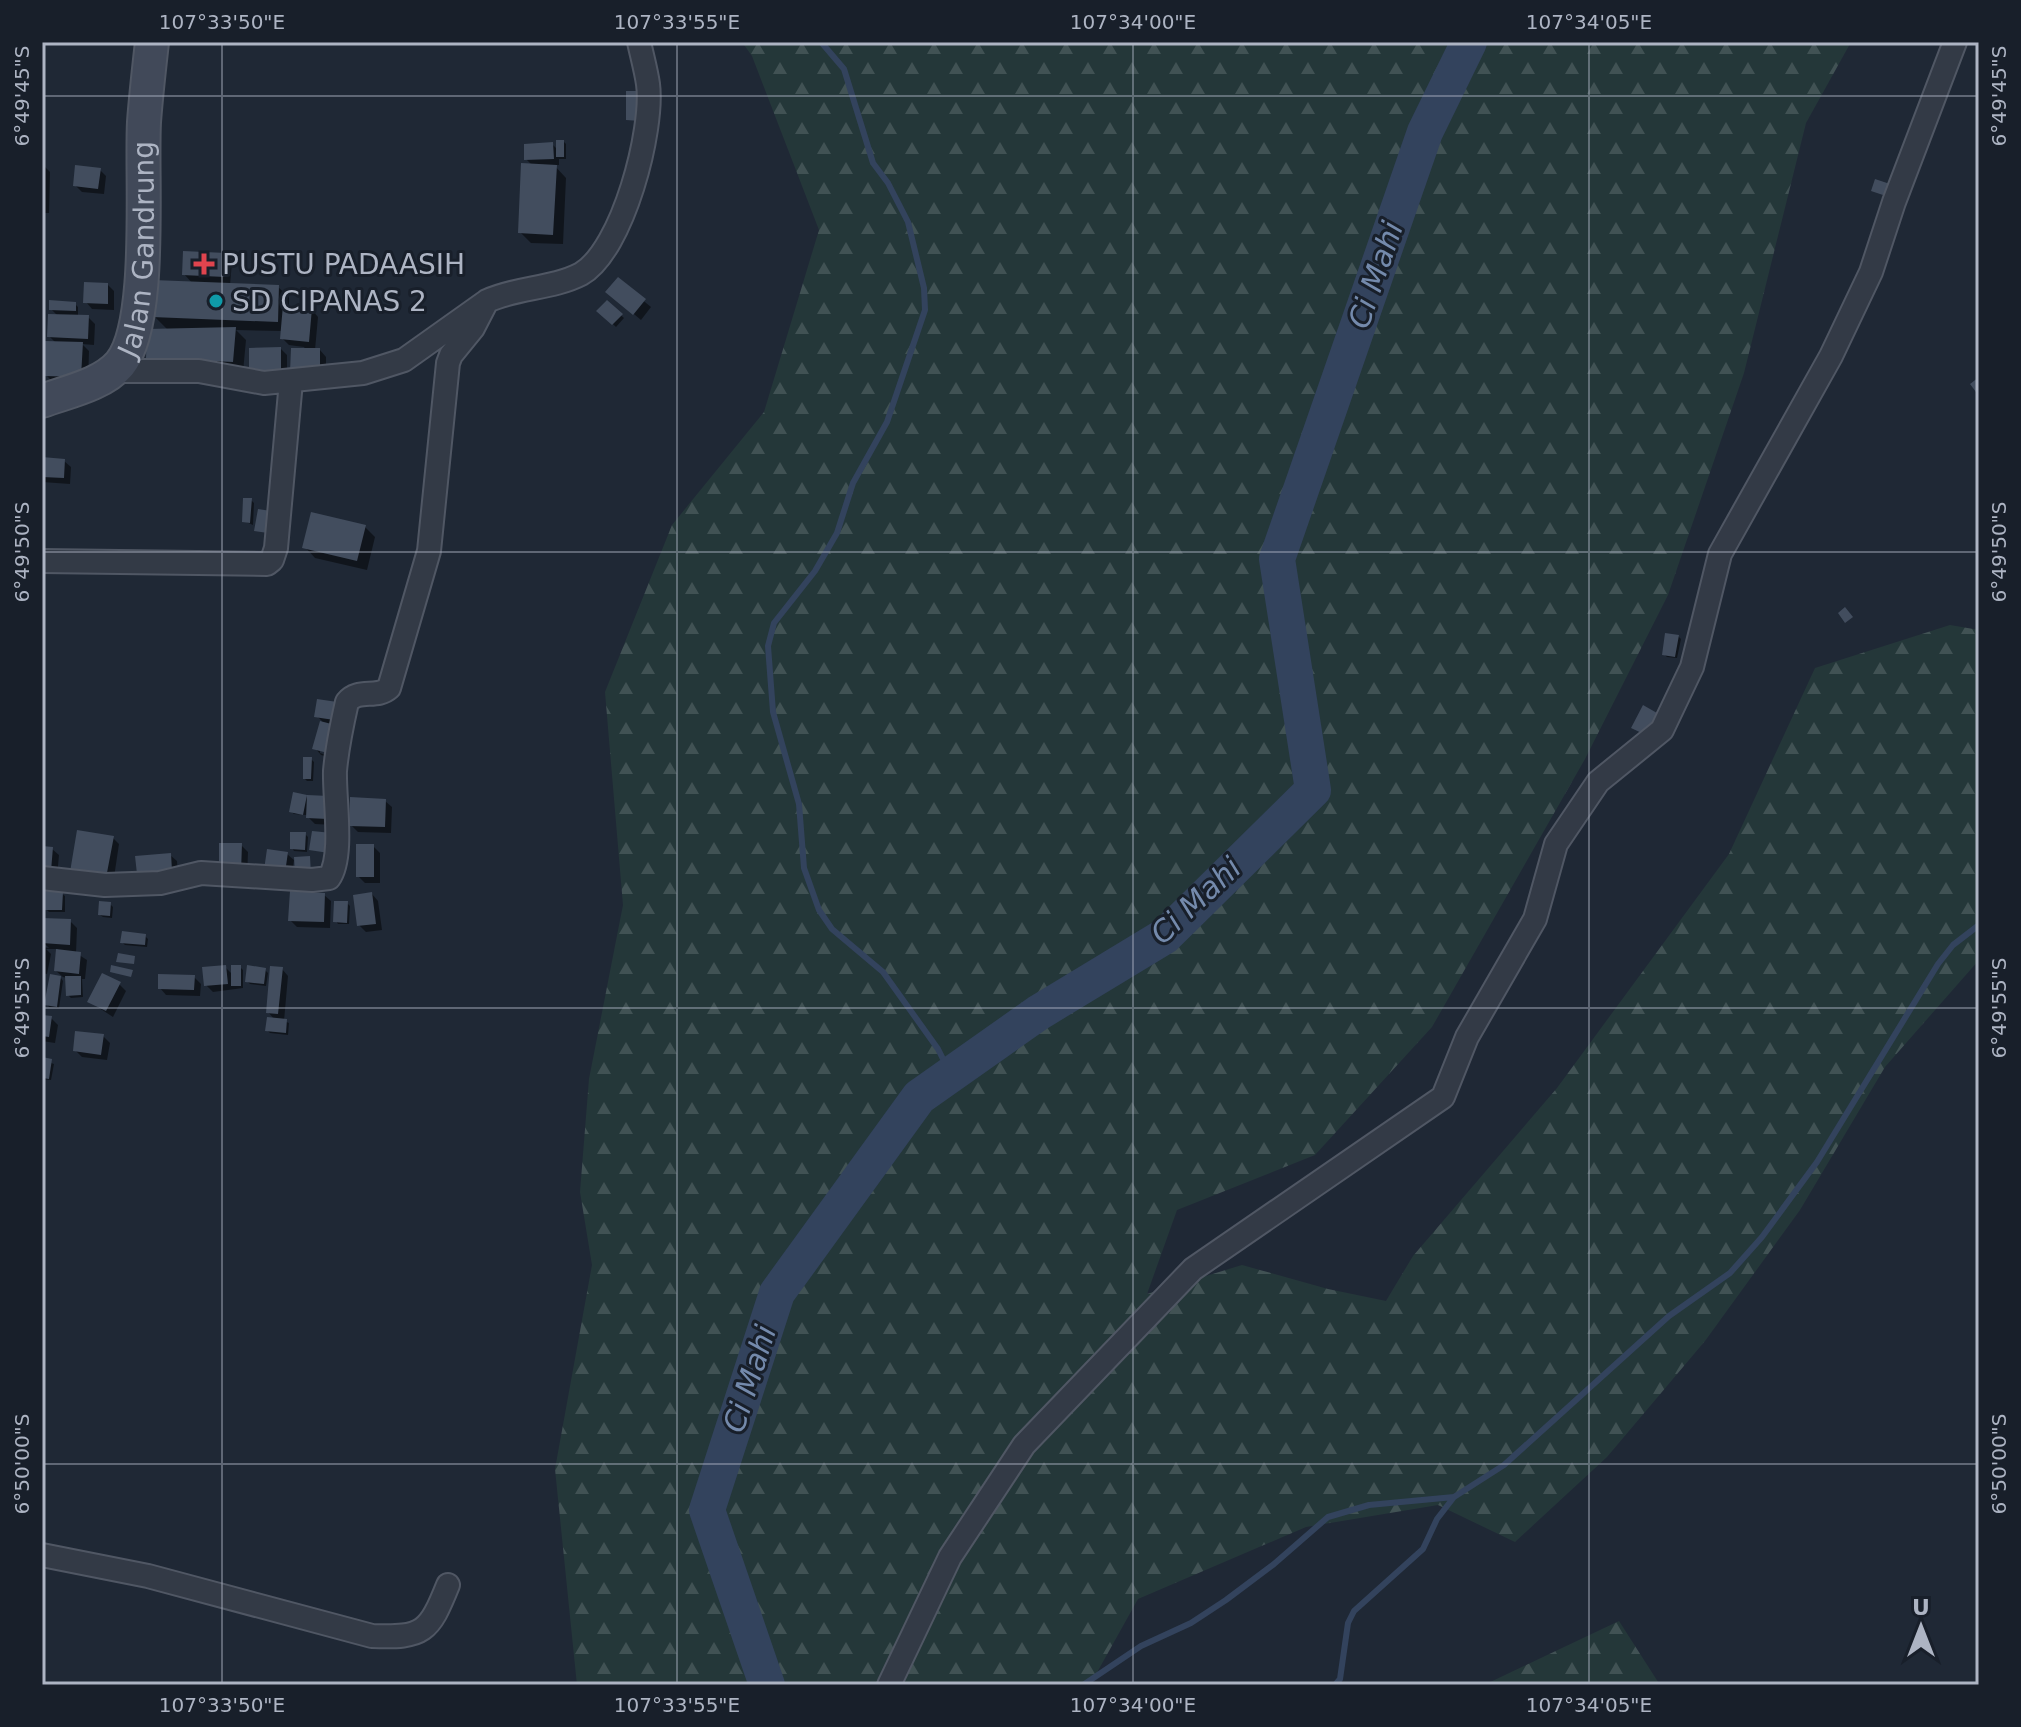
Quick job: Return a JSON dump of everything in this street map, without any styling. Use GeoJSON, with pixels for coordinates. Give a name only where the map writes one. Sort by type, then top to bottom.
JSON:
{"type":"FeatureCollection","features":[{"type":"Feature","properties":{"kind":"street","name":"Jalan Gandrung"},"geometry":{"type":"LineString","coordinates":[[42,401],[96,381],[113,371],[128,351],[136,329],[144,121],[152,42]]}},
{"type":"Feature","properties":{"kind":"street"},"geometry":{"type":"LineString","coordinates":[[113,371],[199,371],[264,383],[363,373],[404,360],[487,301],[502,294],[581,274],[600,257],[629,202],[646,117],[648,84],[639,42]]}},
{"type":"Feature","properties":{"kind":"street"},"geometry":{"type":"LineString","coordinates":[[889,1685],[950,1557],[1024,1445],[1193,1269],[1443,1097],[1467,1037],[1535,919],[1556,844],[1598,782],[1662,730],[1692,667],[1720,554],[1831,356],[1871,272],[1894,202],[1955,42]]}},
{"type":"Feature","properties":{"kind":"street"},"geometry":{"type":"LineString","coordinates":[[42,878],[105,885],[160,883],[201,873],[312,880],[329,878],[333,873],[337,833],[335,771],[347,702],[357,694],[382,693],[389,688],[429,551],[448,363],[473,328],[487,301]]}},
{"type":"Feature","properties":{"kind":"street"},"geometry":{"type":"LineString","coordinates":[[42,561],[267,564],[276,548],[291,381]]}},
{"type":"Feature","properties":{"kind":"street"},"geometry":{"type":"LineString","coordinates":[[42,1555],[148,1576],[372,1636],[398,1637],[426,1628],[448,1585]]}},
{"type":"Feature","properties":{"kind":"green space"},"geometry":{"type":"Polygon","coordinates":[[[742,42],[1851,42],[1806,123],[1744,373],[1668,595],[1585,759],[1432,1027],[1315,1155],[1177,1210],[1147,1294],[1242,1265],[1328,1289],[1386,1301],[1413,1256],[1557,1088],[1729,854],[1815,668],[1950,625],[1979,630],[1979,960],[1885,1067],[1800,1210],[1705,1341],[1607,1457],[1515,1542],[1438,1505],[1306,1527],[1138,1599],[1090,1685],[577,1685],[555,1469],[592,1265],[580,1192],[589,1079],[623,905],[605,692],[672,525],[764,412],[819,230],[752,56],[742,42]]]}},
{"type":"Feature","properties":{"kind":"green space"},"geometry":{"type":"Polygon","coordinates":[[[1619,1621],[1660,1685],[1484,1685],[1619,1621]]]}},
{"type":"Feature","properties":{"kind":"building"},"geometry":{"type":"Polygon","coordinates":[[[626,91],[641,91],[640,121],[626,120],[626,91]]]}},
{"type":"Feature","properties":{"kind":"building"},"geometry":{"type":"Polygon","coordinates":[[[556,140],[564,140],[564,157],[556,157],[556,140]]]}},
{"type":"Feature","properties":{"kind":"building"},"geometry":{"type":"Polygon","coordinates":[[[553,142],[554,159],[524,160],[524,144],[553,142]]]}},
{"type":"Feature","properties":{"kind":"building"},"geometry":{"type":"Polygon","coordinates":[[[521,163],[557,165],[553,235],[518,233],[521,163]]]}},
{"type":"Feature","properties":{"kind":"building"},"geometry":{"type":"Polygon","coordinates":[[[75,165],[101,168],[98,189],[73,186],[75,165]]]}},
{"type":"Feature","properties":{"kind":"building"},"geometry":{"type":"Polygon","coordinates":[[[1875,179],[1890,184],[1886,196],[1871,191],[1875,179]]]}},
{"type":"Feature","properties":{"kind":"building","name":"PUSTU PADAASIH"},"geometry":{"type":"Polygon","coordinates":[[[183,251],[226,253],[225,277],[182,275],[183,251]]]}},
{"type":"Feature","properties":{"kind":"building"},"geometry":{"type":"Polygon","coordinates":[[[618,277],[646,299],[633,315],[605,292],[618,277]]]}},
{"type":"Feature","properties":{"kind":"building","name":"SD CIPANAS 2"},"geometry":{"type":"Polygon","coordinates":[[[153,280],[279,285],[278,322],[152,317],[153,280]]]}},
{"type":"Feature","properties":{"kind":"building"},"geometry":{"type":"Polygon","coordinates":[[[84,282],[108,283],[108,304],[83,303],[84,282]]]}},
{"type":"Feature","properties":{"kind":"building"},"geometry":{"type":"Polygon","coordinates":[[[49,300],[76,302],[76,311],[49,310],[49,300]]]}},
{"type":"Feature","properties":{"kind":"building"},"geometry":{"type":"Polygon","coordinates":[[[607,300],[623,314],[612,325],[596,311],[607,300]]]}},
{"type":"Feature","properties":{"kind":"building"},"geometry":{"type":"Polygon","coordinates":[[[283,305],[312,308],[309,342],[280,339],[283,305]]]}},
{"type":"Feature","properties":{"kind":"building"},"geometry":{"type":"Polygon","coordinates":[[[48,314],[89,315],[88,339],[47,337],[48,314]]]}},
{"type":"Feature","properties":{"kind":"building","name":"SD CIPANAS 2"},"geometry":{"type":"Polygon","coordinates":[[[236,327],[233,362],[146,358],[147,329],[236,327]]]}},
{"type":"Feature","properties":{"kind":"building"},"geometry":{"type":"Polygon","coordinates":[[[45,341],[83,342],[81,377],[44,376],[45,341]]]}},
{"type":"Feature","properties":{"kind":"building"},"geometry":{"type":"Polygon","coordinates":[[[281,347],[281,374],[249,373],[249,348],[281,347]]]}},
{"type":"Feature","properties":{"kind":"building"},"geometry":{"type":"Polygon","coordinates":[[[291,348],[320,348],[320,373],[290,372],[291,348]]]}},
{"type":"Feature","properties":{"kind":"building"},"geometry":{"type":"Polygon","coordinates":[[[1979,377],[1979,389],[1976,392],[1970,384],[1979,377]]]}},
{"type":"Feature","properties":{"kind":"building"},"geometry":{"type":"Polygon","coordinates":[[[42,457],[65,459],[64,478],[42,477],[42,457]]]}},
{"type":"Feature","properties":{"kind":"building"},"geometry":{"type":"Polygon","coordinates":[[[243,498],[252,498],[250,523],[242,522],[243,498]]]}},
{"type":"Feature","properties":{"kind":"building"},"geometry":{"type":"Polygon","coordinates":[[[258,509],[271,511],[268,533],[254,531],[258,509]]]}},
{"type":"Feature","properties":{"kind":"building"},"geometry":{"type":"Polygon","coordinates":[[[311,512],[366,525],[357,561],[302,548],[311,512]]]}},
{"type":"Feature","properties":{"kind":"building"},"geometry":{"type":"Polygon","coordinates":[[[1845,607],[1853,617],[1845,623],[1838,613],[1845,607]]]}},
{"type":"Feature","properties":{"kind":"building"},"geometry":{"type":"Polygon","coordinates":[[[1665,633],[1679,635],[1675,657],[1662,655],[1665,633]]]}},
{"type":"Feature","properties":{"kind":"building"},"geometry":{"type":"Polygon","coordinates":[[[317,699],[344,703],[341,721],[314,717],[317,699]]]}},
{"type":"Feature","properties":{"kind":"building"},"geometry":{"type":"Polygon","coordinates":[[[1643,705],[1657,713],[1646,735],[1631,728],[1643,705]]]}},
{"type":"Feature","properties":{"kind":"building"},"geometry":{"type":"Polygon","coordinates":[[[320,721],[339,726],[332,754],[312,749],[320,721]]]}},
{"type":"Feature","properties":{"kind":"building"},"geometry":{"type":"Polygon","coordinates":[[[303,757],[312,757],[311,779],[303,779],[303,757]]]}},
{"type":"Feature","properties":{"kind":"building"},"geometry":{"type":"Polygon","coordinates":[[[293,792],[307,795],[303,815],[289,812],[293,792]]]}},
{"type":"Feature","properties":{"kind":"building"},"geometry":{"type":"Polygon","coordinates":[[[307,795],[329,796],[328,819],[306,818],[307,795]]]}},
{"type":"Feature","properties":{"kind":"building"},"geometry":{"type":"Polygon","coordinates":[[[350,797],[386,799],[385,827],[349,826],[350,797]]]}},
{"type":"Feature","properties":{"kind":"building"},"geometry":{"type":"Polygon","coordinates":[[[77,830],[114,836],[106,878],[70,872],[77,830]]]}},
{"type":"Feature","properties":{"kind":"building"},"geometry":{"type":"Polygon","coordinates":[[[312,831],[332,833],[329,853],[309,850],[312,831]]]}},
{"type":"Feature","properties":{"kind":"building"},"geometry":{"type":"Polygon","coordinates":[[[290,832],[306,832],[305,850],[290,849],[290,832]]]}},
{"type":"Feature","properties":{"kind":"building"},"geometry":{"type":"Polygon","coordinates":[[[219,843],[242,843],[241,873],[219,872],[219,843]]]}},
{"type":"Feature","properties":{"kind":"building"},"geometry":{"type":"Polygon","coordinates":[[[356,844],[374,844],[374,877],[356,877],[356,844]]]}},
{"type":"Feature","properties":{"kind":"building"},"geometry":{"type":"Polygon","coordinates":[[[42,846],[53,847],[51,871],[42,870],[42,846]]]}},
{"type":"Feature","properties":{"kind":"building"},"geometry":{"type":"Polygon","coordinates":[[[267,849],[288,852],[285,873],[264,870],[267,849]]]}},
{"type":"Feature","properties":{"kind":"building"},"geometry":{"type":"Polygon","coordinates":[[[171,853],[172,871],[137,874],[135,856],[171,853]]]}},
{"type":"Feature","properties":{"kind":"building"},"geometry":{"type":"Polygon","coordinates":[[[310,856],[311,875],[295,876],[294,857],[310,856]]]}},
{"type":"Feature","properties":{"kind":"building"},"geometry":{"type":"Polygon","coordinates":[[[44,891],[63,892],[62,910],[44,910],[44,891]]]}},
{"type":"Feature","properties":{"kind":"building"},"geometry":{"type":"Polygon","coordinates":[[[290,891],[325,893],[324,922],[288,921],[290,891]]]}},
{"type":"Feature","properties":{"kind":"building"},"geometry":{"type":"Polygon","coordinates":[[[372,892],[376,924],[357,926],[353,895],[372,892]]]}},
{"type":"Feature","properties":{"kind":"building"},"geometry":{"type":"Polygon","coordinates":[[[99,901],[111,902],[110,916],[98,915],[99,901]]]}},
{"type":"Feature","properties":{"kind":"building"},"geometry":{"type":"Polygon","coordinates":[[[334,901],[348,901],[347,923],[333,922],[334,901]]]}},
{"type":"Feature","properties":{"kind":"building"},"geometry":{"type":"Polygon","coordinates":[[[42,918],[71,919],[70,945],[42,943],[42,918]]]}},
{"type":"Feature","properties":{"kind":"building"},"geometry":{"type":"Polygon","coordinates":[[[122,931],[146,934],[145,945],[120,943],[122,931]]]}},
{"type":"Feature","properties":{"kind":"building"},"geometry":{"type":"Polygon","coordinates":[[[56,949],[81,952],[79,974],[54,971],[56,949]]]}},
{"type":"Feature","properties":{"kind":"building"},"geometry":{"type":"Polygon","coordinates":[[[118,953],[135,956],[134,964],[116,962],[118,953]]]}},
{"type":"Feature","properties":{"kind":"building"},"geometry":{"type":"Polygon","coordinates":[[[111,965],[133,970],[131,977],[110,972],[111,965]]]}},
{"type":"Feature","properties":{"kind":"building"},"geometry":{"type":"Polygon","coordinates":[[[226,965],[228,984],[204,986],[202,967],[226,965]]]}},
{"type":"Feature","properties":{"kind":"building"},"geometry":{"type":"Polygon","coordinates":[[[231,965],[241,965],[241,986],[231,986],[231,965]]]}},
{"type":"Feature","properties":{"kind":"building"},"geometry":{"type":"Polygon","coordinates":[[[247,965],[266,968],[264,984],[245,982],[247,965]]]}},
{"type":"Feature","properties":{"kind":"building"},"geometry":{"type":"Polygon","coordinates":[[[270,966],[283,967],[278,1014],[266,1013],[270,966]]]}},
{"type":"Feature","properties":{"kind":"building"},"geometry":{"type":"Polygon","coordinates":[[[102,973],[121,982],[106,1011],[87,1002],[102,973]]]}},
{"type":"Feature","properties":{"kind":"building"},"geometry":{"type":"Polygon","coordinates":[[[50,974],[61,976],[57,1007],[44,1005],[50,974]]]}},
{"type":"Feature","properties":{"kind":"building"},"geometry":{"type":"Polygon","coordinates":[[[158,974],[195,975],[194,990],[158,989],[158,974]]]}},
{"type":"Feature","properties":{"kind":"building"},"geometry":{"type":"Polygon","coordinates":[[[65,976],[81,976],[81,995],[66,996],[65,976]]]}},
{"type":"Feature","properties":{"kind":"building"},"geometry":{"type":"Polygon","coordinates":[[[42,1015],[52,1016],[49,1037],[42,1036],[42,1015]]]}},
{"type":"Feature","properties":{"kind":"building"},"geometry":{"type":"Polygon","coordinates":[[[267,1017],[287,1019],[286,1033],[265,1031],[267,1017]]]}},
{"type":"Feature","properties":{"kind":"building"},"geometry":{"type":"Polygon","coordinates":[[[75,1031],[104,1034],[101,1055],[73,1051],[75,1031]]]}},
{"type":"Feature","properties":{"kind":"building"},"geometry":{"type":"Polygon","coordinates":[[[42,1057],[52,1059],[49,1079],[42,1078],[42,1057]]]}},
{"type":"Feature","properties":{"kind":"waterway"},"geometry":{"type":"LineString","coordinates":[[821,42],[844,69],[873,163],[888,183],[908,222],[924,288],[925,310],[887,422],[853,483],[837,533],[815,571],[774,623],[768,646],[773,712],[799,804],[804,868],[819,910],[832,929],[883,972],[938,1049],[951,1075]]}},
{"type":"Feature","properties":{"kind":"waterway","name":"Ci Mahi"},"geometry":{"type":"LineString","coordinates":[[767,1685],[707,1510],[777,1293],[919,1097],[1038,1013],[1165,936],[1313,790],[1277,559],[1425,132],[1469,42]]}},
{"type":"Feature","properties":{"kind":"waterway"},"geometry":{"type":"LineString","coordinates":[[1083,1685],[1141,1646],[1191,1623],[1226,1600],[1328,1517],[1369,1505],[1454,1497],[1504,1465],[1669,1316],[1730,1273],[1762,1237],[1817,1162],[1938,964],[1953,945],[1979,925]]}},
{"type":"Feature","properties":{"kind":"waterway"},"geometry":{"type":"LineString","coordinates":[[1335,1685],[1340,1679],[1348,1623],[1354,1611],[1423,1549],[1437,1519],[1454,1497]]}},
{"type":"Feature","properties":{"kind":"place","name":"PUSTU PADAASIH"},"geometry":{"type":"Point","coordinates":[204,264]}},
{"type":"Feature","properties":{"kind":"place","name":"SD CIPANAS 2"},"geometry":{"type":"Point","coordinates":[216,301]}}]}
